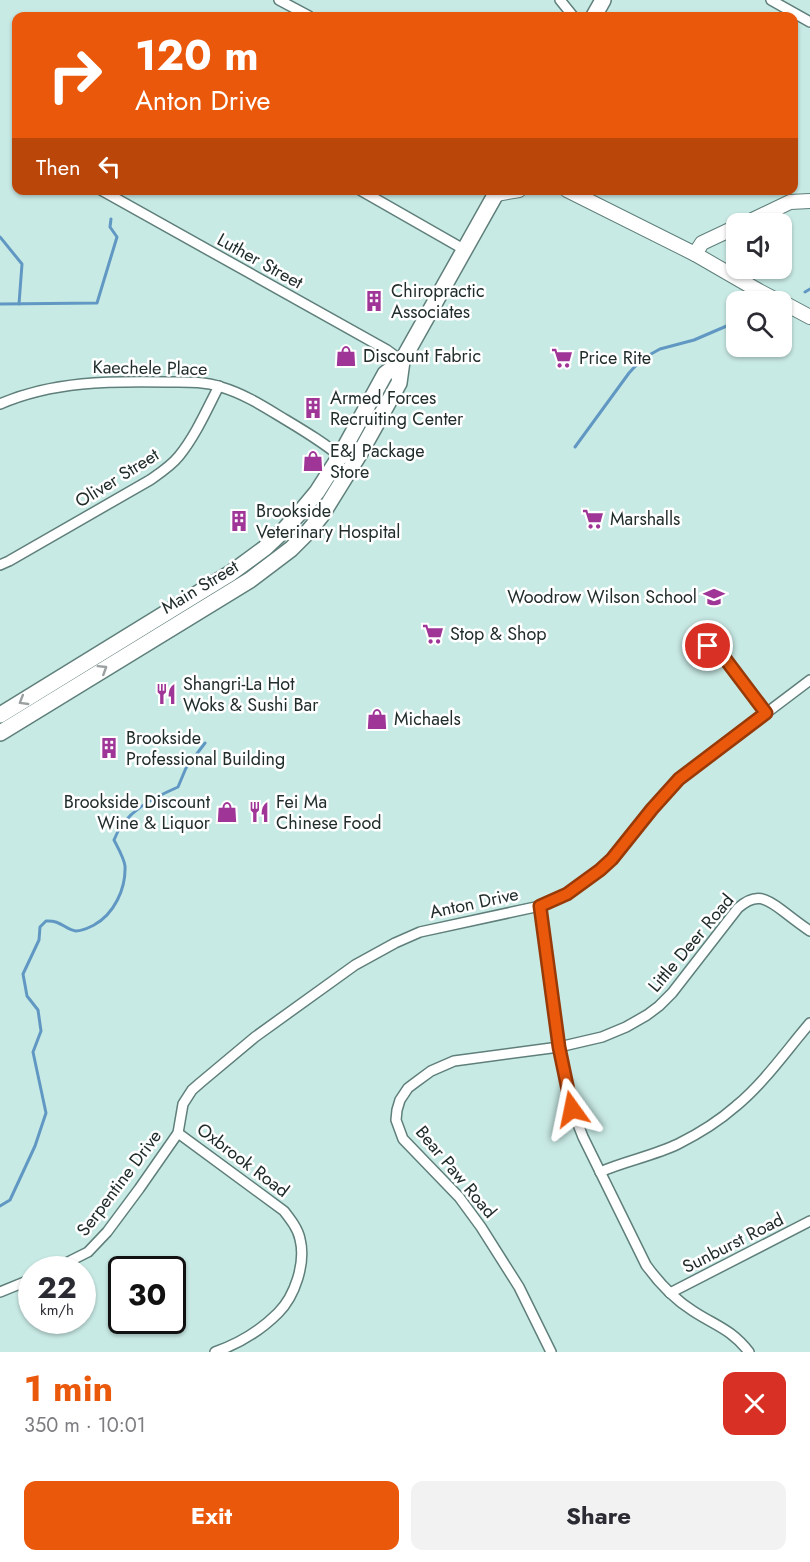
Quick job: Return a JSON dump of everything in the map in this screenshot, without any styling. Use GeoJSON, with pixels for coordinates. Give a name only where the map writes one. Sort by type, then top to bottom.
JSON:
{"type":"FeatureCollection","features":[{"type":"Feature","properties":{"kind":"main road","name":"Main Street"},"geometry":{"type":"LineString","coordinates":[[0,733],[62,686],[151,631],[266,569],[307,533],[321,516],[352,467],[399,382],[402,361],[495,195]]}},
{"type":"Feature","properties":{"kind":"main road","name":"Main Street"},"geometry":{"type":"LineString","coordinates":[[151,631],[231,573],[283,531],[323,483],[385,374],[402,361]]}},
{"type":"Feature","properties":{"kind":"main road"},"geometry":{"type":"LineString","coordinates":[[253,556],[266,569]]}},
{"type":"Feature","properties":{"kind":"main road","name":"Main Street"},"geometry":{"type":"LineString","coordinates":[[0,715],[62,686]]}},
{"type":"Feature","properties":{"kind":"street"},"geometry":{"type":"LineString","coordinates":[[279,0],[302,12]]}},
{"type":"Feature","properties":{"kind":"street"},"geometry":{"type":"LineString","coordinates":[[560,0],[570,12]]}},
{"type":"Feature","properties":{"kind":"street"},"geometry":{"type":"LineString","coordinates":[[771,0],[792,12]]}},
{"type":"Feature","properties":{"kind":"street","name":"Luther Street"},"geometry":{"type":"LineString","coordinates":[[110,195],[387,350],[402,361]]}},
{"type":"Feature","properties":{"kind":"street"},"geometry":{"type":"LineString","coordinates":[[369,195],[465,250]]}},
{"type":"Feature","properties":{"kind":"street"},"geometry":{"type":"LineString","coordinates":[[577,195],[695,254],[759,291]]}},
{"type":"Feature","properties":{"kind":"street"},"geometry":{"type":"LineString","coordinates":[[761,213],[788,196],[810,201]]}},
{"type":"Feature","properties":{"kind":"street"},"geometry":{"type":"LineString","coordinates":[[695,254],[702,243],[726,232]]}},
{"type":"Feature","properties":{"kind":"street"},"geometry":{"type":"LineString","coordinates":[[792,308],[810,317]]}},
{"type":"Feature","properties":{"kind":"street","name":"Kaechele Place"},"geometry":{"type":"LineString","coordinates":[[0,404],[44,389],[73,384],[111,381],[198,382],[219,386],[243,395],[322,442],[352,467]]}},
{"type":"Feature","properties":{"kind":"street","name":"Oliver Street"},"geometry":{"type":"LineString","coordinates":[[0,565],[150,480],[171,464],[193,435],[219,386]]}},
{"type":"Feature","properties":{"kind":"street"},"geometry":{"type":"LineString","coordinates":[[697,640],[720,652],[766,713]]}},
{"type":"Feature","properties":{"kind":"street","name":"Anton Drive"},"geometry":{"type":"LineString","coordinates":[[178,1133],[183,1104],[192,1090],[255,1037],[355,965],[420,932],[540,906],[567,894],[612,859],[679,779],[810,680]]}},
{"type":"Feature","properties":{"kind":"street","name":"Little Deer Road"},"geometry":{"type":"LineString","coordinates":[[559,1047],[614,1033],[659,1006],[745,902],[760,898],[769,900],[810,931]]}},
{"type":"Feature","properties":{"kind":"street"},"geometry":{"type":"LineString","coordinates":[[540,906],[559,1047],[576,1123],[646,1265],[657,1280],[693,1311],[739,1339],[749,1352]]}},
{"type":"Feature","properties":{"kind":"street"},"geometry":{"type":"LineString","coordinates":[[600,1172],[660,1152],[697,1133],[736,1107],[756,1088],[810,1023]]}},
{"type":"Feature","properties":{"kind":"street","name":"Bear Paw Road"},"geometry":{"type":"LineString","coordinates":[[551,1352],[510,1272],[482,1227],[459,1197],[404,1139],[396,1120],[400,1100],[408,1088],[444,1065],[454,1061],[559,1047]]}},
{"type":"Feature","properties":{"kind":"street","name":"Oxbrook Road"},"geometry":{"type":"LineString","coordinates":[[178,1133],[284,1211],[296,1228],[302,1248],[297,1280],[289,1298],[279,1312],[243,1340],[215,1352]]}},
{"type":"Feature","properties":{"kind":"street","name":"Serpentine Drive"},"geometry":{"type":"LineString","coordinates":[[80,1256],[98,1243],[178,1133]]}},
{"type":"Feature","properties":{"kind":"street","name":"Sunburst Road"},"geometry":{"type":"LineString","coordinates":[[670,1293],[810,1221]]}},
{"type":"Feature","properties":{"kind":"street"},"geometry":{"type":"LineString","coordinates":[[0,1292],[18,1285]]}},
{"type":"Feature","properties":{"kind":"waterway"},"geometry":{"type":"LineString","coordinates":[[0,304],[97,303],[117,237],[110,227],[111,219]]}},
{"type":"Feature","properties":{"kind":"waterway"},"geometry":{"type":"LineString","coordinates":[[0,237],[22,264],[19,304]]}},
{"type":"Feature","properties":{"kind":"waterway"},"geometry":{"type":"LineString","coordinates":[[805,292],[810,289]]}},
{"type":"Feature","properties":{"kind":"waterway"},"geometry":{"type":"LineString","coordinates":[[575,447],[629,373],[642,359],[660,349],[694,340],[726,326]]}},
{"type":"Feature","properties":{"kind":"waterway"},"geometry":{"type":"LineString","coordinates":[[0,1206],[10,1200],[35,1146],[46,1113],[33,1052],[41,1031],[38,1010],[27,996],[23,974],[39,940],[40,927],[46,921],[51,921],[76,931],[85,929],[101,920],[113,908],[121,892],[125,875],[125,866],[114,840],[119,830],[140,807],[178,787],[186,768],[205,743]]}},
{"type":"Feature","properties":{"kind":"place","name":"Chiropractic Associates"},"geometry":{"type":"Point","coordinates":[374,301]}},
{"type":"Feature","properties":{"kind":"place","name":"Discount Fabric"},"geometry":{"type":"Point","coordinates":[346,356]}},
{"type":"Feature","properties":{"kind":"place","name":"Price Rite"},"geometry":{"type":"Point","coordinates":[562,358]}},
{"type":"Feature","properties":{"kind":"place","name":"Armed Forces Recruiting Center"},"geometry":{"type":"Point","coordinates":[313,408]}},
{"type":"Feature","properties":{"kind":"place","name":"E&J Package Store"},"geometry":{"type":"Point","coordinates":[313,461]}},
{"type":"Feature","properties":{"kind":"place","name":"Marshalls"},"geometry":{"type":"Point","coordinates":[593,519]}},
{"type":"Feature","properties":{"kind":"place","name":"Brookside Veterinary Hospital"},"geometry":{"type":"Point","coordinates":[239,521]}},
{"type":"Feature","properties":{"kind":"place","name":"Woodrow Wilson School"},"geometry":{"type":"Point","coordinates":[714,597]}},
{"type":"Feature","properties":{"kind":"place","name":"Stop & Shop"},"geometry":{"type":"Point","coordinates":[433,634]}},
{"type":"Feature","properties":{"kind":"place","name":"Shangri-La Hot Woks & Sushi Bar"},"geometry":{"type":"Point","coordinates":[166,694]}},
{"type":"Feature","properties":{"kind":"place","name":"Michaels"},"geometry":{"type":"Point","coordinates":[377,719]}},
{"type":"Feature","properties":{"kind":"place","name":"Brookside Professional Building"},"geometry":{"type":"Point","coordinates":[109,748]}},
{"type":"Feature","properties":{"kind":"place","name":"Brookside Discount Wine & Liquor"},"geometry":{"type":"Point","coordinates":[227,812]}},
{"type":"Feature","properties":{"kind":"place","name":"Fei Ma Chinese Food"},"geometry":{"type":"Point","coordinates":[259,812]}},
{"type":"Feature","properties":{"kind":"route"},"geometry":{"type":"LineString","coordinates":[[572,1109],[559,1047],[540,906],[567,894],[600,870],[612,859],[679,779],[766,713],[720,652],[708,646]]}}]}
